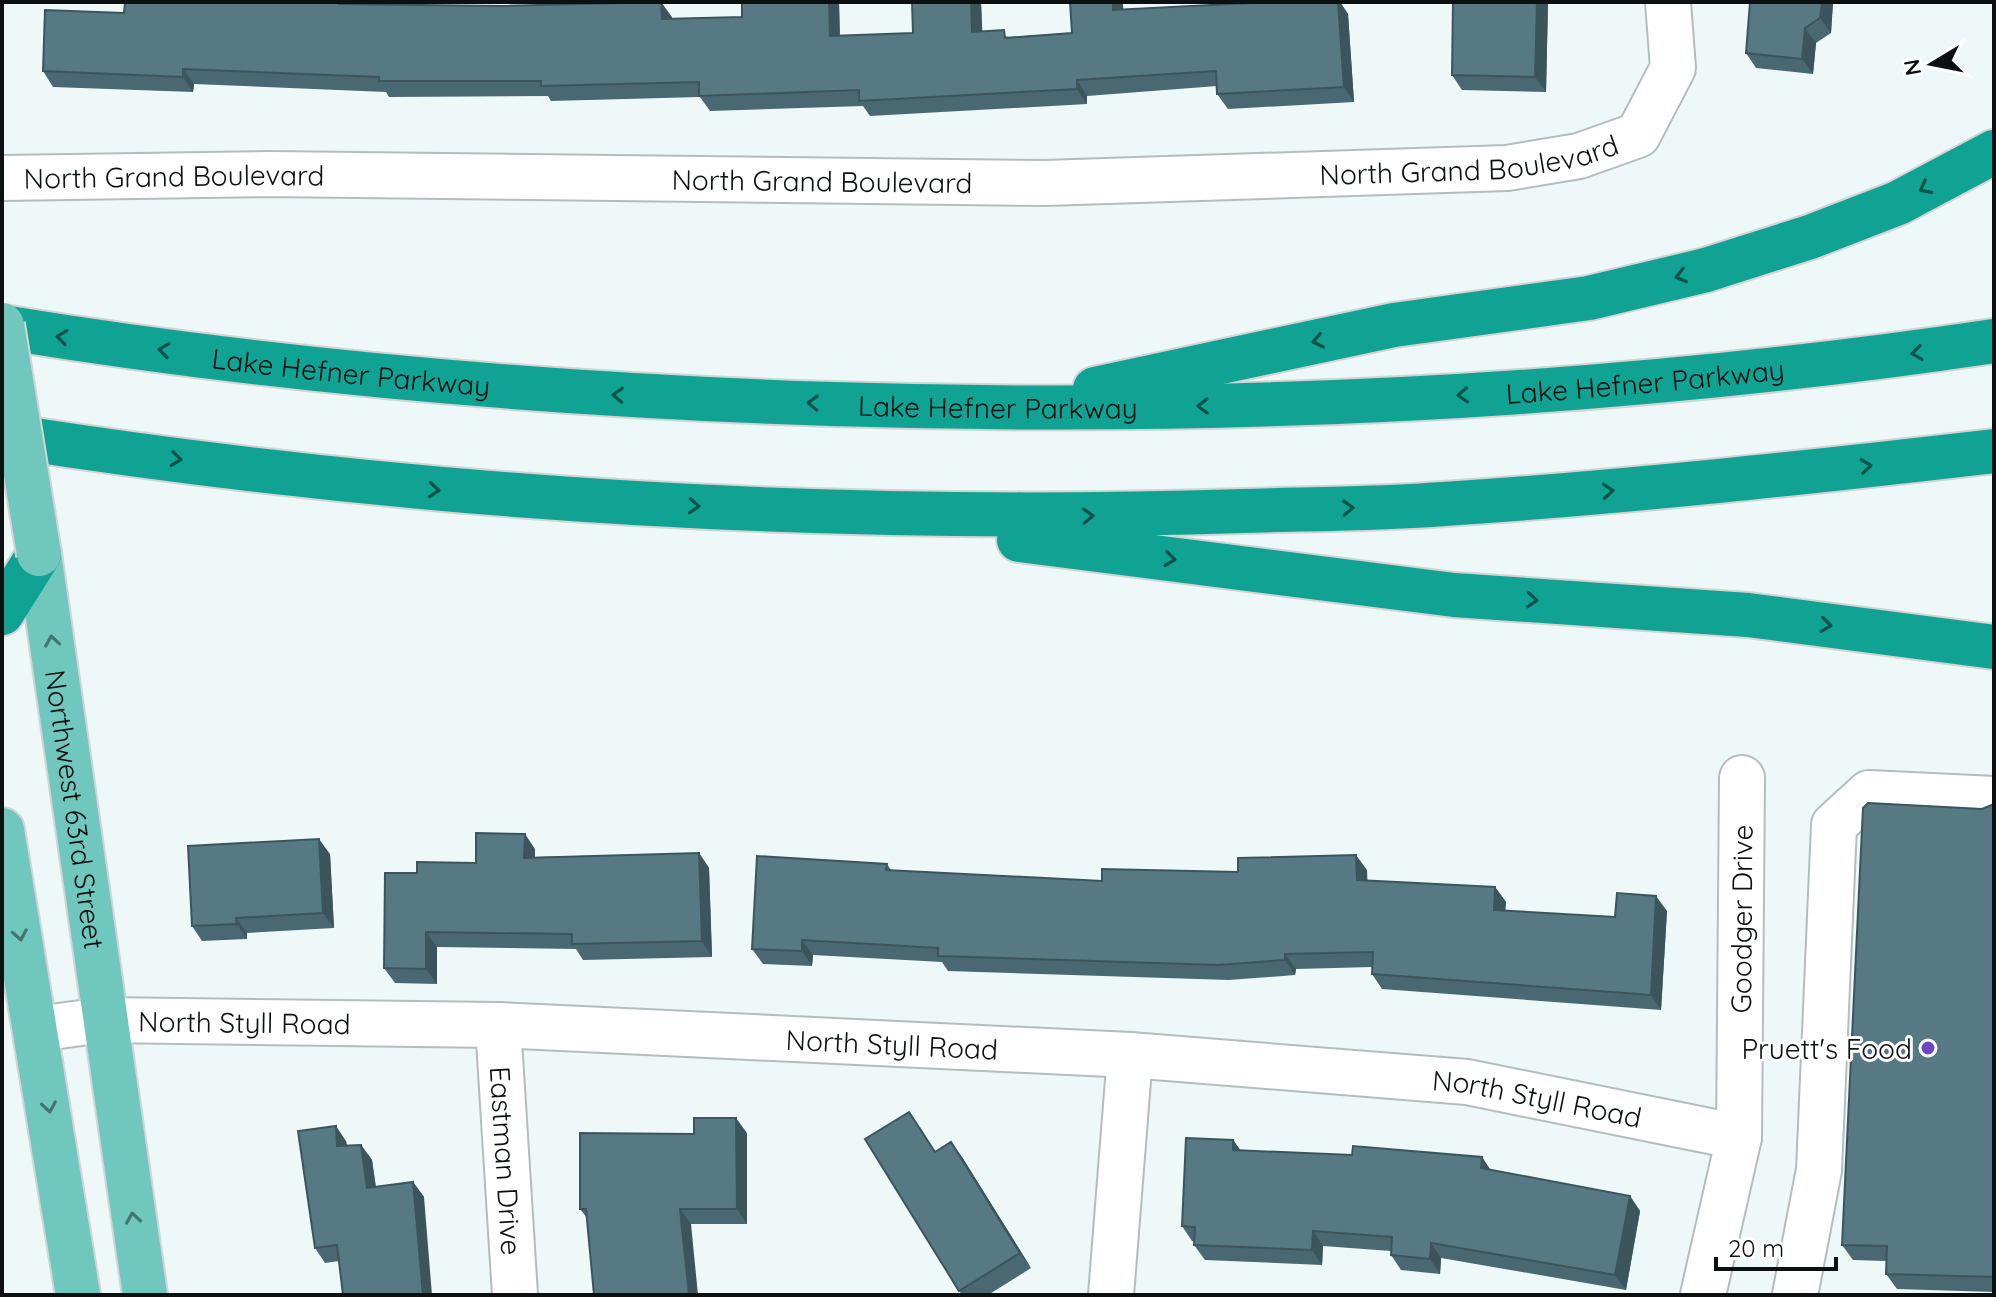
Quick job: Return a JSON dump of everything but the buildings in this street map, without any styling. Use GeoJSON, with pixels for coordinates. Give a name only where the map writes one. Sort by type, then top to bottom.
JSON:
{"type":"FeatureCollection","features":[{"type":"Feature","properties":{"kind":"highway"},"geometry":{"type":"LineString","coordinates":[[1003,409],[1394,325],[1589,298],[1706,270],[1810,237],[1898,203],[1994,152]]}},
{"type":"Feature","properties":{"kind":"highway","name":"Lake Hefner Parkway"},"geometry":{"type":"LineString","coordinates":[[2,326],[312,370],[494,388],[695,399],[1003,409],[1221,406],[1554,390],[1897,356],[1994,341]]}},
{"type":"Feature","properties":{"kind":"highway"},"geometry":{"type":"LineString","coordinates":[[2,435],[419,489],[814,514],[1068,517],[1439,505],[1720,483],[1994,451]]}},
{"type":"Feature","properties":{"kind":"highway"},"geometry":{"type":"LineString","coordinates":[[814,514],[1454,595],[1748,615],[1994,647]]}},
{"type":"Feature","properties":{"kind":"highway"},"geometry":{"type":"LineString","coordinates":[[2,613],[39,554]]}},
{"type":"Feature","properties":{"kind":"main road","name":"Northwest 63rd Street"},"geometry":{"type":"LineString","coordinates":[[2,326],[39,554],[103,1020],[145,1295]]}},
{"type":"Feature","properties":{"kind":"main road"},"geometry":{"type":"LineString","coordinates":[[2,830],[37,1029],[78,1295]]}},
{"type":"Feature","properties":{"kind":"street","name":"North Grand Boulevard"},"geometry":{"type":"LineString","coordinates":[[2,178],[268,174],[1045,183],[1507,168],[1579,156],[1638,135],[1673,68],[1668,2]]}},
{"type":"Feature","properties":{"kind":"street","name":"Goodger Drive"},"geometry":{"type":"LineString","coordinates":[[1703,1295],[1739,1137],[1742,778]]}},
{"type":"Feature","properties":{"kind":"street"},"geometry":{"type":"LineString","coordinates":[[1795,1295],[1819,1170],[1834,825],[1869,793],[1994,799]]}},
{"type":"Feature","properties":{"kind":"street","name":"North Styll Road"},"geometry":{"type":"LineString","coordinates":[[37,1029],[103,1020],[498,1025],[1130,1055],[1467,1082],[1739,1137]]}},
{"type":"Feature","properties":{"kind":"street","name":"Eastman Drive"},"geometry":{"type":"LineString","coordinates":[[498,1025],[515,1295]]}},
{"type":"Feature","properties":{"kind":"street"},"geometry":{"type":"LineString","coordinates":[[1111,1295],[1130,1055]]}},
{"type":"Feature","properties":{"kind":"place","name":"Pruett's Food"},"geometry":{"type":"Point","coordinates":[1928,1048]}}]}
